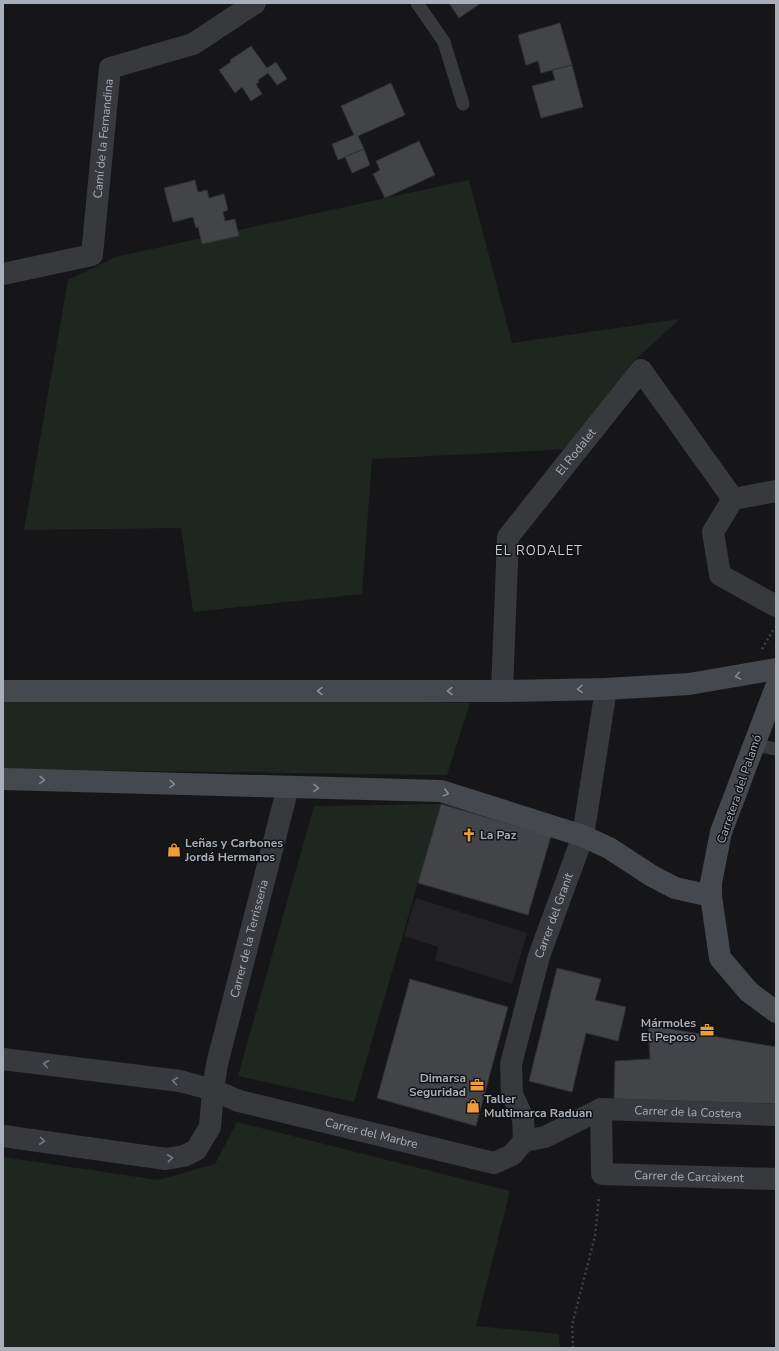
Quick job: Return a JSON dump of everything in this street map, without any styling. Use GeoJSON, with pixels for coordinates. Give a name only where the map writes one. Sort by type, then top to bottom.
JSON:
{"type":"FeatureCollection","features":[{"type":"Feature","properties":{"kind":"street","name":"Camí de la Fernandina"},"geometry":{"type":"LineString","coordinates":[[3,274],[92,255],[110,68],[193,44],[255,3]]}},
{"type":"Feature","properties":{"kind":"street","name":"El Rodalet"},"geometry":{"type":"LineString","coordinates":[[502,691],[508,537],[641,370],[733,499]]}},
{"type":"Feature","properties":{"kind":"street"},"geometry":{"type":"LineString","coordinates":[[776,491],[733,499],[713,532],[720,575],[776,606]]}},
{"type":"Feature","properties":{"kind":"street"},"geometry":{"type":"LineString","coordinates":[[3,691],[502,691],[606,689],[689,684],[776,669]]}},
{"type":"Feature","properties":{"kind":"street","name":"Carretera del Palamó"},"geometry":{"type":"LineString","coordinates":[[776,687],[721,832],[711,883],[711,896],[720,958],[749,992],[776,1012]]}},
{"type":"Feature","properties":{"kind":"street","name":"Carrer del Granit"},"geometry":{"type":"LineString","coordinates":[[524,1141],[523,1118],[512,1094],[511,1064],[539,956],[583,836],[606,689]]}},
{"type":"Feature","properties":{"kind":"street"},"geometry":{"type":"LineString","coordinates":[[3,779],[441,791],[583,836],[609,848],[652,876],[675,888],[711,896]]}},
{"type":"Feature","properties":{"kind":"street","name":"Carrer de la Terrisseria"},"geometry":{"type":"LineString","coordinates":[[213,1090],[217,1064],[288,787]]}},
{"type":"Feature","properties":{"kind":"street","name":"Carrer del Marbre"},"geometry":{"type":"LineString","coordinates":[[3,1059],[180,1081],[213,1090],[239,1101],[494,1163],[512,1155],[524,1141]]}},
{"type":"Feature","properties":{"kind":"street"},"geometry":{"type":"LineString","coordinates":[[3,1136],[166,1159],[184,1156],[196,1150],[210,1127],[213,1090]]}},
{"type":"Feature","properties":{"kind":"street"},"geometry":{"type":"LineString","coordinates":[[524,1141],[546,1137],[600,1109],[602,1174]]}},
{"type":"Feature","properties":{"kind":"street","name":"Carrer de la Costera"},"geometry":{"type":"LineString","coordinates":[[600,1109],[776,1115]]}},
{"type":"Feature","properties":{"kind":"street","name":"Carrer de Carcaixent"},"geometry":{"type":"LineString","coordinates":[[602,1174],[776,1179]]}},
{"type":"Feature","properties":{"kind":"lane"},"geometry":{"type":"LineString","coordinates":[[417,3],[444,42],[463,104]]}},
{"type":"Feature","properties":{"kind":"lane"},"geometry":{"type":"LineString","coordinates":[[754,745],[776,750]]}},
{"type":"Feature","properties":{"kind":"path"},"geometry":{"type":"LineString","coordinates":[[573,1348],[572,1325],[595,1236],[602,1174]]}},
{"type":"Feature","properties":{"kind":"shaded area"},"geometry":{"type":"Polygon","coordinates":[[[469,180],[512,343],[680,319],[632,363],[571,449],[372,459],[362,594],[193,612],[181,528],[24,530],[68,280],[115,257],[469,180]]]}},
{"type":"Feature","properties":{"kind":"shaded area"},"geometry":{"type":"Polygon","coordinates":[[[3,693],[470,703],[447,775],[3,769],[3,693]]]}},
{"type":"Feature","properties":{"kind":"shaded area"},"geometry":{"type":"Polygon","coordinates":[[[441,804],[354,1102],[238,1076],[314,806],[441,804]]]}},
{"type":"Feature","properties":{"kind":"shaded area"},"geometry":{"type":"Polygon","coordinates":[[[416,898],[527,933],[512,984],[435,960],[438,947],[404,936],[416,898]]]}},
{"type":"Feature","properties":{"kind":"shaded area"},"geometry":{"type":"Polygon","coordinates":[[[237,1122],[510,1191],[476,1326],[559,1334],[560,1348],[3,1348],[3,1157],[158,1180],[215,1164],[237,1122]]]}},
{"type":"Feature","properties":{"kind":"building"},"geometry":{"type":"Polygon","coordinates":[[[449,3],[481,3],[459,18],[449,3]]]}},
{"type":"Feature","properties":{"kind":"building"},"geometry":{"type":"Polygon","coordinates":[[[560,23],[572,65],[541,73],[538,61],[526,65],[518,35],[560,23]]]}},
{"type":"Feature","properties":{"kind":"building"},"geometry":{"type":"Polygon","coordinates":[[[251,46],[267,68],[276,62],[287,79],[277,85],[268,73],[258,80],[259,82],[256,84],[262,94],[251,101],[242,87],[235,93],[219,70],[231,62],[230,60],[251,46]]]}},
{"type":"Feature","properties":{"kind":"building"},"geometry":{"type":"Polygon","coordinates":[[[572,65],[583,107],[541,118],[532,86],[555,80],[552,70],[572,65]]]}},
{"type":"Feature","properties":{"kind":"building"},"geometry":{"type":"Polygon","coordinates":[[[391,83],[405,115],[358,136],[364,149],[338,160],[332,144],[354,135],[341,106],[391,83]]]}},
{"type":"Feature","properties":{"kind":"building"},"geometry":{"type":"Polygon","coordinates":[[[419,141],[435,175],[385,198],[373,174],[380,170],[376,161],[419,141]]]}},
{"type":"Feature","properties":{"kind":"building"},"geometry":{"type":"Polygon","coordinates":[[[364,149],[370,165],[352,173],[345,157],[364,149]]]}},
{"type":"Feature","properties":{"kind":"building"},"geometry":{"type":"Polygon","coordinates":[[[195,180],[198,192],[207,190],[209,198],[224,194],[228,210],[223,212],[225,221],[235,219],[239,236],[202,244],[198,227],[196,228],[193,217],[173,222],[164,188],[195,180]]]}},
{"type":"Feature","properties":{"kind":"building"},"geometry":{"type":"Polygon","coordinates":[[[441,804],[551,836],[528,915],[418,883],[441,804]]]}},
{"type":"Feature","properties":{"kind":"building"},"geometry":{"type":"Polygon","coordinates":[[[557,968],[601,979],[595,1000],[626,1007],[618,1041],[586,1033],[572,1092],[529,1081],[557,968]]]}},
{"type":"Feature","properties":{"kind":"building"},"geometry":{"type":"Polygon","coordinates":[[[410,979],[508,1007],[476,1126],[377,1098],[410,979]]]}},
{"type":"Feature","properties":{"kind":"building"},"geometry":{"type":"Polygon","coordinates":[[[648,1025],[776,1047],[776,1104],[614,1099],[615,1061],[650,1059],[648,1025]]]}},
{"type":"Feature","properties":{"kind":"place","name":"La Paz"},"geometry":{"type":"Point","coordinates":[469,835]}},
{"type":"Feature","properties":{"kind":"place","name":"Leñas y Carbones Jordá Hermanos"},"geometry":{"type":"Point","coordinates":[174,850]}},
{"type":"Feature","properties":{"kind":"place","name":"Mármoles El Peposo"},"geometry":{"type":"Point","coordinates":[707,1030]}},
{"type":"Feature","properties":{"kind":"place","name":"Dimarsa Seguridad"},"geometry":{"type":"Point","coordinates":[477,1085]}},
{"type":"Feature","properties":{"kind":"place","name":"Taller Multimarca Raduan"},"geometry":{"type":"Point","coordinates":[473,1106]}},
{"type":"Feature","properties":{"kind":"district","name":"EL RODALET"},"geometry":{"type":"Point","coordinates":[539,550]}}]}
